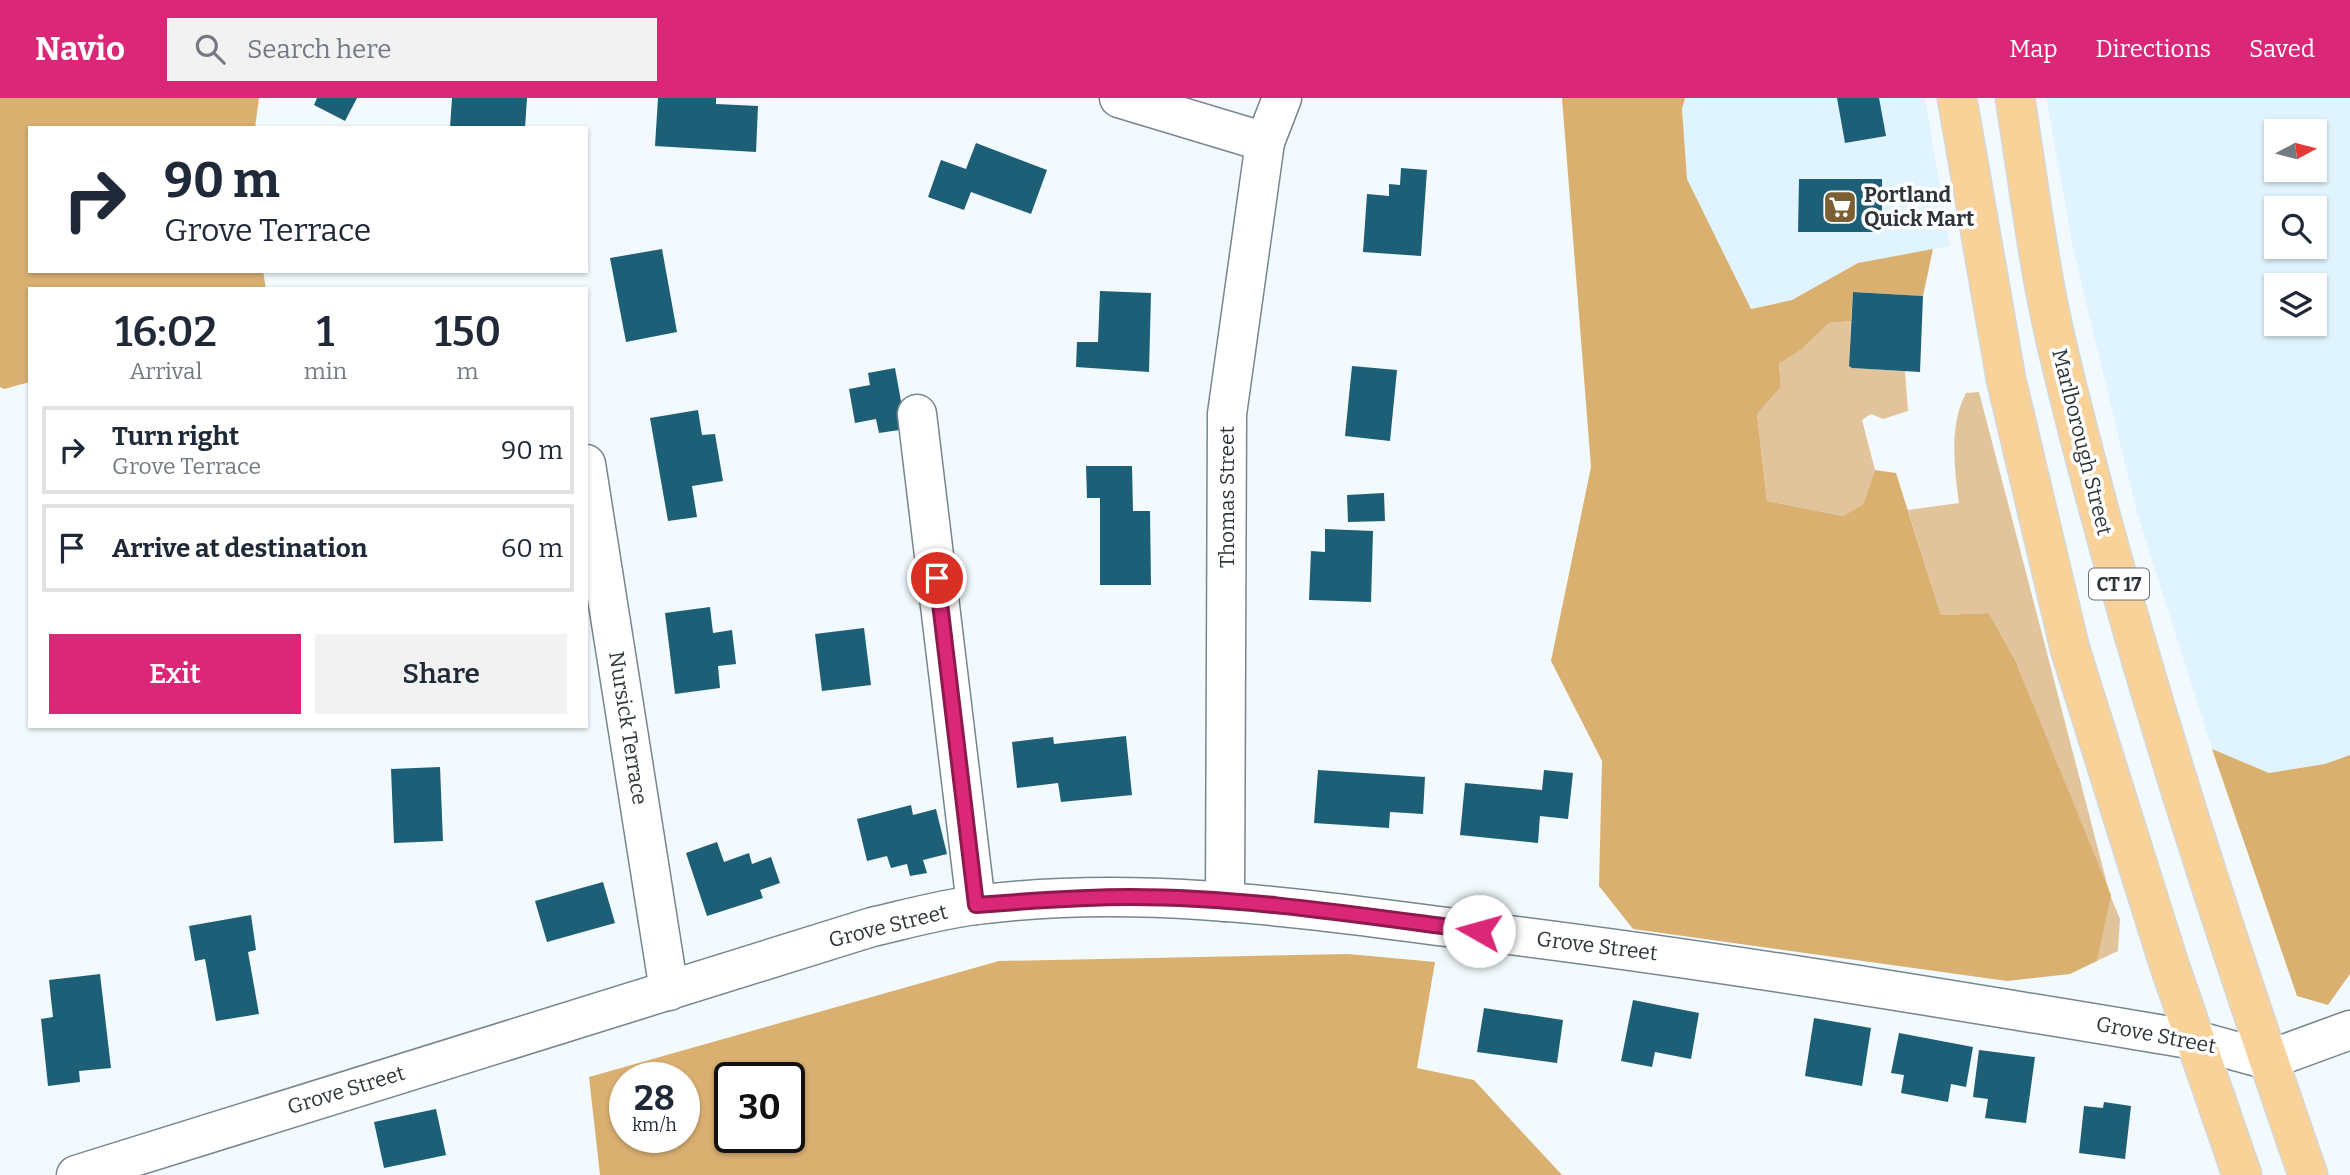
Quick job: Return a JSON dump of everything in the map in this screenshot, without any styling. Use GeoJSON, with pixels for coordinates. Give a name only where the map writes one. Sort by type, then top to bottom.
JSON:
{"type":"FeatureCollection","features":[{"type":"Feature","properties":{"kind":"highway","name":"CT 17"},"geometry":{"type":"LineString","coordinates":[[1957,98],[2006,379],[2070,649],[2195,1040],[2242,1175]]}},
{"type":"Feature","properties":{"kind":"highway","name":"Marlborough Street"},"geometry":{"type":"LineString","coordinates":[[2015,98],[2049,309],[2132,635],[2228,945],[2268,1060]]}},
{"type":"Feature","properties":{"kind":"highway"},"geometry":{"type":"LineString","coordinates":[[1994,314],[2049,309]]}},
{"type":"Feature","properties":{"kind":"highway","name":"CT 17"},"geometry":{"type":"LineString","coordinates":[[2268,1060],[2308,1175]]}},
{"type":"Feature","properties":{"kind":"street"},"geometry":{"type":"LineString","coordinates":[[1119,98],[1265,142]]}},
{"type":"Feature","properties":{"kind":"street","name":"Thomas Street"},"geometry":{"type":"LineString","coordinates":[[1226,902],[1227,414],[1265,142],[1282,98]]}},
{"type":"Feature","properties":{"kind":"street"},"geometry":{"type":"LineString","coordinates":[[918,414],[976,905]]}},
{"type":"Feature","properties":{"kind":"street","name":"Nursick Terrace"},"geometry":{"type":"LineString","coordinates":[[588,477],[669,991]]}},
{"type":"Feature","properties":{"kind":"street","name":"Grove Street"},"geometry":{"type":"LineString","coordinates":[[76,1175],[872,927],[976,905],[1062,898],[1132,897],[1226,902],[1637,950],[2195,1040],[2268,1060]]}},
{"type":"Feature","properties":{"kind":"street"},"geometry":{"type":"LineString","coordinates":[[2268,1060],[2350,1030]]}},
{"type":"Feature","properties":{"kind":"shaded area"},"geometry":{"type":"Polygon","coordinates":[[[0,98],[259,98],[255,126],[28,126],[28,273],[263,273],[266,287],[28,287],[28,383],[4,389],[0,387],[0,98]]]}},
{"type":"Feature","properties":{"kind":"shaded area"},"geometry":{"type":"Polygon","coordinates":[[[1562,98],[1685,98],[1682,109],[1687,179],[1751,309],[1792,300],[1858,263],[1933,249],[1923,296],[1853,292],[1851,321],[1829,323],[1801,350],[1779,364],[1781,387],[1757,414],[1767,501],[1843,516],[1863,504],[1875,470],[1896,473],[1941,615],[1989,613],[2015,660],[2111,895],[2097,961],[2070,974],[2007,981],[1633,929],[1599,886],[1602,761],[1551,661],[1591,467],[1562,98]]]}},
{"type":"Feature","properties":{"kind":"shaded area"},"geometry":{"type":"Polygon","coordinates":[[[1685,98],[1925,98],[1950,246],[1858,263],[1792,300],[1751,309],[1687,179],[1682,109],[1685,98]]]}},
{"type":"Feature","properties":{"kind":"shaded area"},"geometry":{"type":"Polygon","coordinates":[[[2046,98],[2350,98],[2350,755],[2325,764],[2269,773],[2212,749],[2137,513],[2074,253],[2046,98]]]}},
{"type":"Feature","properties":{"kind":"shaded area"},"geometry":{"type":"Polygon","coordinates":[[[1851,321],[1849,365],[1852,368],[1905,371],[1908,411],[1883,419],[1871,414],[1862,420],[1875,470],[1863,504],[1843,516],[1767,501],[1757,414],[1781,387],[1779,364],[1801,350],[1829,323],[1851,321]]]}},
{"type":"Feature","properties":{"kind":"shaded area"},"geometry":{"type":"Polygon","coordinates":[[[1979,392],[2110,895],[2015,660],[1989,613],[1941,615],[1908,510],[1959,503],[1955,461],[1957,419],[1966,393],[1979,392]]]}},
{"type":"Feature","properties":{"kind":"shaded area"},"geometry":{"type":"Polygon","coordinates":[[[2212,749],[2269,773],[2325,764],[2350,755],[2350,974],[2328,1005],[2297,996],[2212,749]]]}},
{"type":"Feature","properties":{"kind":"shaded area"},"geometry":{"type":"Polygon","coordinates":[[[2110,895],[2120,919],[2118,951],[2097,961],[2110,895]]]}},
{"type":"Feature","properties":{"kind":"shaded area"},"geometry":{"type":"Polygon","coordinates":[[[1348,954],[1435,962],[1417,1068],[1474,1080],[1562,1175],[600,1175],[589,1077],[609,1071],[609,1153],[700,1153],[700,1062],[642,1062],[999,961],[1348,954]]]}},
{"type":"Feature","properties":{"kind":"building"},"geometry":{"type":"Polygon","coordinates":[[[317,98],[357,98],[345,121],[314,105],[317,98]]]}},
{"type":"Feature","properties":{"kind":"building"},"geometry":{"type":"Polygon","coordinates":[[[452,98],[527,98],[525,126],[450,126],[452,98]]]}},
{"type":"Feature","properties":{"kind":"building"},"geometry":{"type":"Polygon","coordinates":[[[658,98],[716,98],[716,104],[758,106],[756,152],[655,146],[658,98]]]}},
{"type":"Feature","properties":{"kind":"building"},"geometry":{"type":"Polygon","coordinates":[[[1837,98],[1879,98],[1886,136],[1845,143],[1837,98]]]}},
{"type":"Feature","properties":{"kind":"building"},"geometry":{"type":"Polygon","coordinates":[[[976,143],[1047,170],[1031,214],[971,192],[964,210],[928,197],[941,160],[966,169],[976,143]]]}},
{"type":"Feature","properties":{"kind":"building"},"geometry":{"type":"Polygon","coordinates":[[[1401,168],[1427,170],[1421,256],[1363,252],[1367,194],[1389,196],[1389,184],[1400,185],[1401,168]]]}},
{"type":"Feature","properties":{"kind":"building"},"geometry":{"type":"Polygon","coordinates":[[[1799,179],[1882,179],[1882,232],[1798,232],[1799,179]]]}},
{"type":"Feature","properties":{"kind":"building"},"geometry":{"type":"Polygon","coordinates":[[[662,249],[677,332],[626,342],[610,258],[662,249]]]}},
{"type":"Feature","properties":{"kind":"building"},"geometry":{"type":"Polygon","coordinates":[[[1100,291],[1151,293],[1149,372],[1076,367],[1077,342],[1098,342],[1100,291]]]}},
{"type":"Feature","properties":{"kind":"building"},"geometry":{"type":"Polygon","coordinates":[[[1853,292],[1923,296],[1920,372],[1849,366],[1853,292]]]}},
{"type":"Feature","properties":{"kind":"building"},"geometry":{"type":"Polygon","coordinates":[[[1352,366],[1397,370],[1390,441],[1345,436],[1352,366]]]}},
{"type":"Feature","properties":{"kind":"building"},"geometry":{"type":"Polygon","coordinates":[[[895,368],[906,429],[879,433],[876,419],[855,423],[849,389],[870,385],[868,373],[895,368]]]}},
{"type":"Feature","properties":{"kind":"building"},"geometry":{"type":"Polygon","coordinates":[[[698,410],[702,435],[715,434],[723,481],[692,486],[697,517],[668,521],[650,418],[698,410]]]}},
{"type":"Feature","properties":{"kind":"building"},"geometry":{"type":"Polygon","coordinates":[[[1086,466],[1132,466],[1133,511],[1150,511],[1151,585],[1100,585],[1100,498],[1087,498],[1086,466]]]}},
{"type":"Feature","properties":{"kind":"building"},"geometry":{"type":"Polygon","coordinates":[[[1384,493],[1385,521],[1348,522],[1347,495],[1384,493]]]}},
{"type":"Feature","properties":{"kind":"building"},"geometry":{"type":"Polygon","coordinates":[[[1325,529],[1373,531],[1371,602],[1309,600],[1311,551],[1325,552],[1325,529]]]}},
{"type":"Feature","properties":{"kind":"building"},"geometry":{"type":"Polygon","coordinates":[[[710,607],[713,633],[732,630],[736,664],[718,666],[720,688],[675,694],[665,613],[710,607]]]}},
{"type":"Feature","properties":{"kind":"building"},"geometry":{"type":"Polygon","coordinates":[[[864,628],[871,685],[822,691],[815,634],[864,628]]]}},
{"type":"Feature","properties":{"kind":"building"},"geometry":{"type":"Polygon","coordinates":[[[1126,736],[1132,795],[1061,802],[1058,783],[1017,788],[1012,742],[1053,737],[1054,744],[1126,736]]]}},
{"type":"Feature","properties":{"kind":"building"},"geometry":{"type":"Polygon","coordinates":[[[440,767],[443,841],[394,843],[391,769],[440,767]]]}},
{"type":"Feature","properties":{"kind":"building"},"geometry":{"type":"Polygon","coordinates":[[[1318,770],[1425,777],[1423,814],[1390,812],[1389,828],[1314,823],[1318,770]]]}},
{"type":"Feature","properties":{"kind":"building"},"geometry":{"type":"Polygon","coordinates":[[[1544,770],[1573,773],[1568,819],[1540,816],[1538,843],[1460,835],[1465,783],[1542,790],[1544,770]]]}},
{"type":"Feature","properties":{"kind":"building"},"geometry":{"type":"Polygon","coordinates":[[[911,805],[913,815],[936,809],[947,854],[923,860],[927,873],[910,876],[907,864],[891,868],[887,856],[867,861],[857,819],[911,805]]]}},
{"type":"Feature","properties":{"kind":"building"},"geometry":{"type":"Polygon","coordinates":[[[717,842],[724,862],[749,853],[752,864],[771,857],[780,883],[760,890],[763,898],[707,916],[686,853],[717,842]]]}},
{"type":"Feature","properties":{"kind":"building"},"geometry":{"type":"Polygon","coordinates":[[[603,882],[615,923],[547,942],[535,901],[603,882]]]}},
{"type":"Feature","properties":{"kind":"building"},"geometry":{"type":"Polygon","coordinates":[[[251,915],[256,950],[248,952],[259,1014],[216,1021],[205,959],[195,961],[189,926],[251,915]]]}},
{"type":"Feature","properties":{"kind":"building"},"geometry":{"type":"Polygon","coordinates":[[[100,974],[111,1068],[79,1071],[80,1082],[48,1086],[41,1019],[53,1017],[49,980],[100,974]]]}},
{"type":"Feature","properties":{"kind":"building"},"geometry":{"type":"Polygon","coordinates":[[[1633,1000],[1699,1013],[1691,1059],[1655,1052],[1652,1067],[1621,1061],[1633,1000]]]}},
{"type":"Feature","properties":{"kind":"building"},"geometry":{"type":"Polygon","coordinates":[[[1484,1008],[1563,1020],[1557,1063],[1477,1052],[1484,1008]]]}},
{"type":"Feature","properties":{"kind":"building"},"geometry":{"type":"Polygon","coordinates":[[[1814,1018],[1871,1028],[1862,1086],[1805,1076],[1814,1018]]]}},
{"type":"Feature","properties":{"kind":"building"},"geometry":{"type":"Polygon","coordinates":[[[1899,1033],[1973,1047],[1966,1087],[1951,1084],[1948,1102],[1901,1093],[1904,1075],[1891,1073],[1899,1033]]]}},
{"type":"Feature","properties":{"kind":"building"},"geometry":{"type":"Polygon","coordinates":[[[1979,1050],[2035,1057],[2026,1123],[1985,1118],[1988,1099],[1973,1097],[1979,1050]]]}},
{"type":"Feature","properties":{"kind":"building"},"geometry":{"type":"Polygon","coordinates":[[[2104,1102],[2131,1106],[2125,1159],[2079,1153],[2084,1106],[2103,1108],[2104,1102]]]}},
{"type":"Feature","properties":{"kind":"building"},"geometry":{"type":"Polygon","coordinates":[[[436,1109],[446,1155],[384,1168],[374,1122],[436,1109]]]}},
{"type":"Feature","properties":{"kind":"place","name":"Portland Quick Mart"},"geometry":{"type":"Point","coordinates":[1840,207]}},
{"type":"Feature","properties":{"kind":"route"},"geometry":{"type":"LineString","coordinates":[[937,578],[976,905],[1062,898],[1132,897],[1226,902],[1479,931]]}}]}
